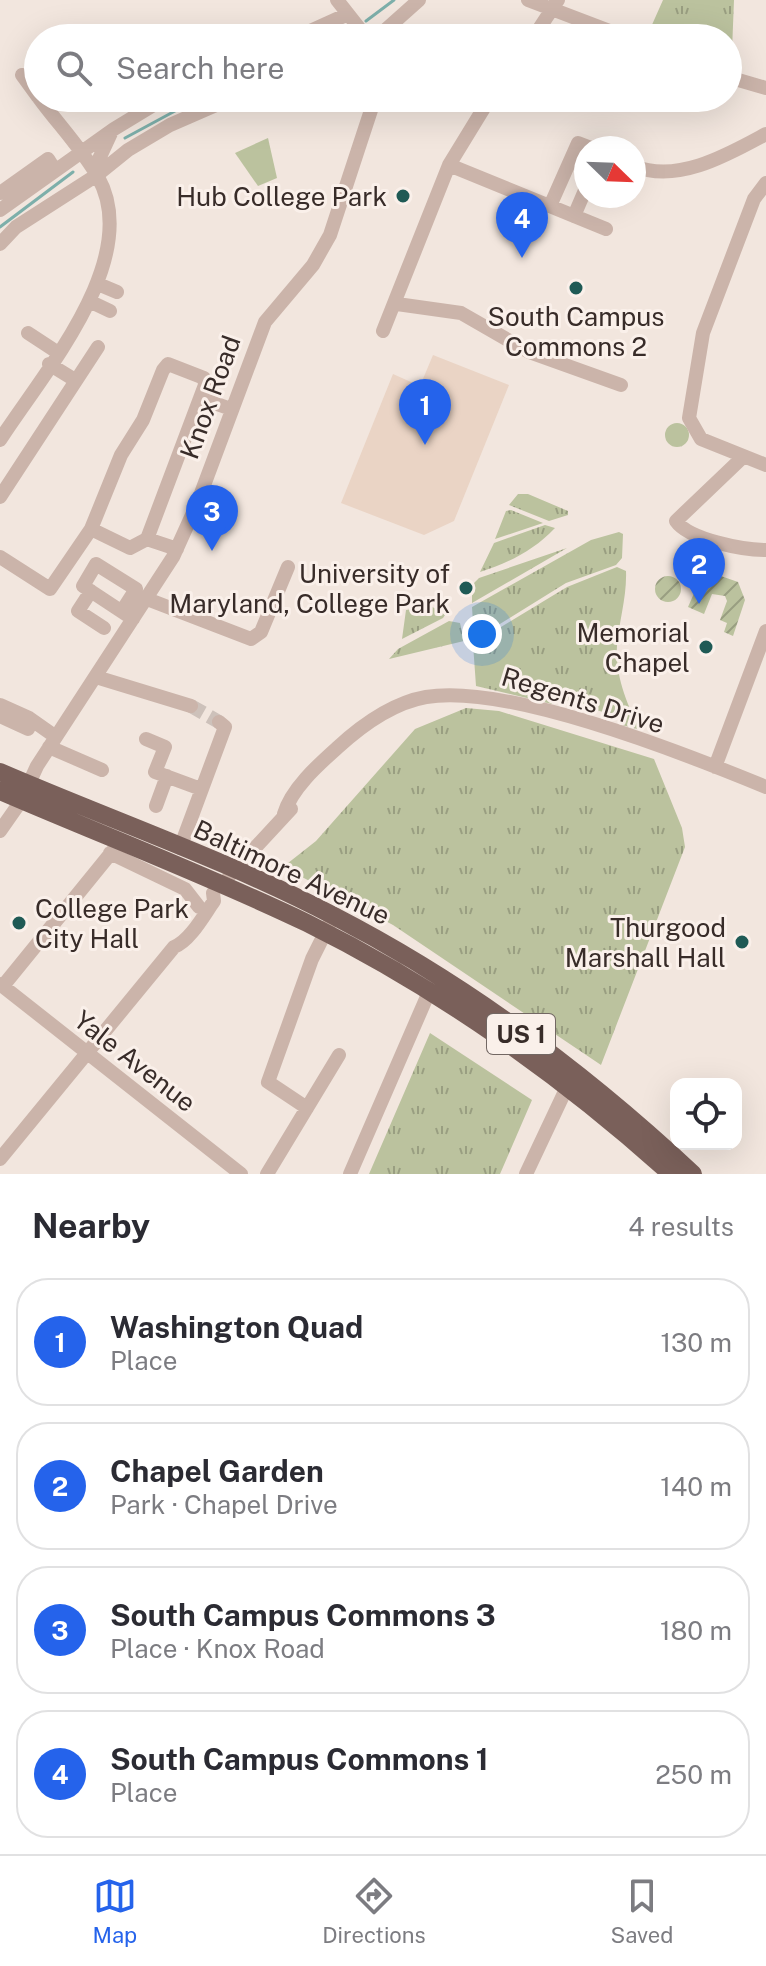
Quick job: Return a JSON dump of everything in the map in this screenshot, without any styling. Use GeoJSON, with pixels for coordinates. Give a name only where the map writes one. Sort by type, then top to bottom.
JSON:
{"type":"FeatureCollection","features":[{"type":"Feature","properties":{"kind":"main road","name":"Baltimore Avenue"},"geometry":{"type":"LineString","coordinates":[[0,772],[25,792],[115,848],[325,933],[429,992],[567,1087],[671,1174]]}},
{"type":"Feature","properties":{"kind":"main road","name":"Baltimore Avenue"},"geometry":{"type":"LineString","coordinates":[[0,791],[25,792],[180,848],[333,915],[400,953],[530,1040],[621,1109],[693,1174]]}},
{"type":"Feature","properties":{"kind":"street"},"geometry":{"type":"LineString","coordinates":[[337,0],[356,24]]}},
{"type":"Feature","properties":{"kind":"street"},"geometry":{"type":"LineString","coordinates":[[392,24],[419,0]]}},
{"type":"Feature","properties":{"kind":"street"},"geometry":{"type":"LineString","coordinates":[[528,0],[555,5],[597,24]]}},
{"type":"Feature","properties":{"kind":"street"},"geometry":{"type":"LineString","coordinates":[[542,24],[555,5]]}},
{"type":"Feature","properties":{"kind":"street"},"geometry":{"type":"LineString","coordinates":[[326,24],[348,14]]}},
{"type":"Feature","properties":{"kind":"street"},"geometry":{"type":"LineString","coordinates":[[742,81],[766,88]]}},
{"type":"Feature","properties":{"kind":"street"},"geometry":{"type":"LineString","coordinates":[[0,440],[89,301],[107,259],[110,228],[105,197],[97,175],[49,112]]}},
{"type":"Feature","properties":{"kind":"street"},"geometry":{"type":"LineString","coordinates":[[0,210],[142,112]]}},
{"type":"Feature","properties":{"kind":"street"},"geometry":{"type":"LineString","coordinates":[[0,244],[16,227],[97,175],[128,150],[170,125],[200,112]]}},
{"type":"Feature","properties":{"kind":"street","name":"Knox Road"},"geometry":{"type":"LineString","coordinates":[[0,831],[52,742],[96,677],[128,615],[147,599],[177,549],[265,322],[319,257],[330,235],[370,112]]}},
{"type":"Feature","properties":{"kind":"street"},"geometry":{"type":"LineString","coordinates":[[383,331],[397,304],[449,165],[481,112]]}},
{"type":"Feature","properties":{"kind":"street"},"geometry":{"type":"LineString","coordinates":[[97,175],[101,153],[114,129]]}},
{"type":"Feature","properties":{"kind":"street"},"geometry":{"type":"LineString","coordinates":[[646,168],[660,171],[708,163],[766,134]]}},
{"type":"Feature","properties":{"kind":"street"},"geometry":{"type":"LineString","coordinates":[[550,206],[574,152]]}},
{"type":"Feature","properties":{"kind":"street"},"geometry":{"type":"LineString","coordinates":[[0,193],[48,159],[55,170]]}},
{"type":"Feature","properties":{"kind":"street"},"geometry":{"type":"LineString","coordinates":[[449,165],[606,229]]}},
{"type":"Feature","properties":{"kind":"street"},"geometry":{"type":"LineString","coordinates":[[766,183],[758,192],[744,222],[703,333],[689,418],[701,439],[766,465]]}},
{"type":"Feature","properties":{"kind":"street"},"geometry":{"type":"LineString","coordinates":[[574,216],[577,208]]}},
{"type":"Feature","properties":{"kind":"street"},"geometry":{"type":"LineString","coordinates":[[98,284],[117,292]]}},
{"type":"Feature","properties":{"kind":"street"},"geometry":{"type":"LineString","coordinates":[[89,301],[110,311]]}},
{"type":"Feature","properties":{"kind":"street"},"geometry":{"type":"LineString","coordinates":[[397,304],[461,313],[529,352],[621,385]]}},
{"type":"Feature","properties":{"kind":"street"},"geometry":{"type":"LineString","coordinates":[[28,333],[75,380]]}},
{"type":"Feature","properties":{"kind":"street"},"geometry":{"type":"LineString","coordinates":[[0,497],[98,347]]}},
{"type":"Feature","properties":{"kind":"street"},"geometry":{"type":"LineString","coordinates":[[0,557],[50,589],[91,529],[121,455],[143,420],[168,364],[204,378],[200,398],[147,539],[130,548],[91,529]]}},
{"type":"Feature","properties":{"kind":"street"},"geometry":{"type":"LineString","coordinates":[[200,398],[231,409]]}},
{"type":"Feature","properties":{"kind":"street"},"geometry":{"type":"LineString","coordinates":[[737,454],[676,521],[680,526],[711,540],[745,550],[766,550]]}},
{"type":"Feature","properties":{"kind":"street"},"geometry":{"type":"LineString","coordinates":[[147,539],[177,549]]}},
{"type":"Feature","properties":{"kind":"street"},"geometry":{"type":"LineString","coordinates":[[96,564],[136,589],[128,615],[83,586],[96,564]]}},
{"type":"Feature","properties":{"kind":"street"},"geometry":{"type":"LineString","coordinates":[[147,599],[251,639],[261,632],[288,567]]}},
{"type":"Feature","properties":{"kind":"street"},"geometry":{"type":"LineString","coordinates":[[91,591],[78,611],[104,628]]}},
{"type":"Feature","properties":{"kind":"street"},"geometry":{"type":"LineString","coordinates":[[715,767],[766,631]]}},
{"type":"Feature","properties":{"kind":"street"},"geometry":{"type":"LineString","coordinates":[[96,677],[191,706]]}},
{"type":"Feature","properties":{"kind":"street","name":"Regents Drive"},"geometry":{"type":"LineString","coordinates":[[217,889],[284,814],[384,715],[428,697],[471,694],[516,703],[715,767],[766,787]]}},
{"type":"Feature","properties":{"kind":"street"},"geometry":{"type":"LineString","coordinates":[[0,711],[29,718],[52,742],[102,770]]}},
{"type":"Feature","properties":{"kind":"street"},"geometry":{"type":"LineString","coordinates":[[180,848],[225,727],[219,722]]}},
{"type":"Feature","properties":{"kind":"street"},"geometry":{"type":"LineString","coordinates":[[146,739],[165,747],[155,772],[201,789]]}},
{"type":"Feature","properties":{"kind":"street"},"geometry":{"type":"LineString","coordinates":[[156,806],[167,776]]}},
{"type":"Feature","properties":{"kind":"street"},"geometry":{"type":"LineString","coordinates":[[2,985],[115,848],[185,889],[199,907]]}},
{"type":"Feature","properties":{"kind":"street"},"geometry":{"type":"LineString","coordinates":[[174,947],[174,939],[217,889]]}},
{"type":"Feature","properties":{"kind":"street"},"geometry":{"type":"LineString","coordinates":[[0,1159],[174,947],[180,944],[214,901],[217,889]]}},
{"type":"Feature","properties":{"kind":"street"},"geometry":{"type":"LineString","coordinates":[[307,1108],[268,1082],[333,915]]}},
{"type":"Feature","properties":{"kind":"street","name":"Yale Avenue"},"geometry":{"type":"LineString","coordinates":[[2,985],[86,1053],[128,1077],[241,1174]]}},
{"type":"Feature","properties":{"kind":"street"},"geometry":{"type":"LineString","coordinates":[[350,1174],[429,992]]}},
{"type":"Feature","properties":{"kind":"street"},"geometry":{"type":"LineString","coordinates":[[267,1174],[339,1055]]}},
{"type":"Feature","properties":{"kind":"street"},"geometry":{"type":"LineString","coordinates":[[526,1174],[567,1087]]}},
{"type":"Feature","properties":{"kind":"green space"},"geometry":{"type":"Polygon","coordinates":[[[663,0],[734,0],[733,24],[652,24],[663,0]]]}},
{"type":"Feature","properties":{"kind":"green space"},"geometry":{"type":"Polygon","coordinates":[[[268,138],[277,178],[258,186],[235,153],[268,138]]]}},
{"type":"Feature","properties":{"kind":"green space"},"geometry":{"type":"Polygon","coordinates":[[[677,423],[686,426],[689,435],[686,444],[677,447],[668,444],[665,435],[668,426],[677,423]]]}},
{"type":"Feature","properties":{"kind":"green space"},"geometry":{"type":"Polygon","coordinates":[[[518,494],[528,494],[568,511],[568,515],[549,521],[509,505],[518,494]]]}},
{"type":"Feature","properties":{"kind":"green space"},"geometry":{"type":"Polygon","coordinates":[[[511,510],[543,523],[495,539],[506,511],[511,510]]]}},
{"type":"Feature","properties":{"kind":"green space"},"geometry":{"type":"Polygon","coordinates":[[[545,525],[555,528],[530,549],[480,572],[494,543],[545,525]]]}},
{"type":"Feature","properties":{"kind":"green space"},"geometry":{"type":"Polygon","coordinates":[[[619,532],[623,534],[622,558],[616,565],[566,583],[474,640],[472,607],[591,540],[619,532]]]}},
{"type":"Feature","properties":{"kind":"green space"},"geometry":{"type":"Polygon","coordinates":[[[567,548],[472,603],[472,585],[479,578],[567,548]]]}},
{"type":"Feature","properties":{"kind":"green space"},"geometry":{"type":"Polygon","coordinates":[[[617,567],[626,571],[617,646],[618,668],[627,701],[641,730],[622,725],[619,717],[551,696],[552,704],[476,686],[473,644],[567,587],[617,567]]]}},
{"type":"Feature","properties":{"kind":"green space"},"geometry":{"type":"Polygon","coordinates":[[[718,575],[738,582],[745,600],[733,636],[724,632],[727,623],[720,620],[727,601],[725,596],[712,594],[704,614],[688,607],[699,582],[718,575]]]}},
{"type":"Feature","properties":{"kind":"green space"},"geometry":{"type":"Polygon","coordinates":[[[668,576],[677,580],[681,589],[677,598],[668,602],[659,598],[655,589],[659,580],[668,576]]]}},
{"type":"Feature","properties":{"kind":"green space"},"geometry":{"type":"Polygon","coordinates":[[[431,606],[445,615],[443,618],[402,639],[406,610],[431,606]]]}},
{"type":"Feature","properties":{"kind":"green space"},"geometry":{"type":"Polygon","coordinates":[[[449,621],[460,623],[464,641],[389,659],[398,649],[449,621]]]}},
{"type":"Feature","properties":{"kind":"green space"},"geometry":{"type":"Polygon","coordinates":[[[466,708],[499,711],[654,759],[682,828],[685,847],[601,1065],[393,925],[283,867],[316,841],[415,729],[466,708]]]}},
{"type":"Feature","properties":{"kind":"green space"},"geometry":{"type":"Polygon","coordinates":[[[430,1033],[532,1100],[500,1174],[369,1174],[430,1033]]]}},
{"type":"Feature","properties":{"kind":"shaded area"},"geometry":{"type":"Polygon","coordinates":[[[433,355],[509,385],[454,521],[424,535],[341,503],[393,374],[420,386],[433,355]]]}},
{"type":"Feature","properties":{"kind":"waterway"},"geometry":{"type":"LineString","coordinates":[[366,21],[394,0]]}},
{"type":"Feature","properties":{"kind":"waterway"},"geometry":{"type":"LineString","coordinates":[[125,138],[173,112]]}},
{"type":"Feature","properties":{"kind":"waterway"},"geometry":{"type":"LineString","coordinates":[[0,227],[73,172]]}},
{"type":"Feature","properties":{"kind":"tunnel"},"geometry":{"type":"LineString","coordinates":[[191,706],[219,722]]}},
{"type":"Feature","properties":{"kind":"place","name":"Hub College Park"},"geometry":{"type":"Point","coordinates":[403,196]}},
{"type":"Feature","properties":{"kind":"place","name":"South Campus Commons 1"},"geometry":{"type":"Point","coordinates":[522,258]}},
{"type":"Feature","properties":{"kind":"place","name":"South Campus Commons 2"},"geometry":{"type":"Point","coordinates":[576,288]}},
{"type":"Feature","properties":{"kind":"place","name":"Washington Quad"},"geometry":{"type":"Point","coordinates":[425,445]}},
{"type":"Feature","properties":{"kind":"place","name":"South Campus Commons 3"},"geometry":{"type":"Point","coordinates":[212,551]}},
{"type":"Feature","properties":{"kind":"place","name":"University of Maryland, College Park"},"geometry":{"type":"Point","coordinates":[466,588]}},
{"type":"Feature","properties":{"kind":"place","name":"Chapel Garden"},"geometry":{"type":"Point","coordinates":[699,604]}},
{"type":"Feature","properties":{"kind":"place","name":"Memorial Chapel"},"geometry":{"type":"Point","coordinates":[706,647]}},
{"type":"Feature","properties":{"kind":"place","name":"College Park City Hall"},"geometry":{"type":"Point","coordinates":[19,923]}},
{"type":"Feature","properties":{"kind":"place","name":"Thurgood Marshall Hall"},"geometry":{"type":"Point","coordinates":[742,942]}}]}
